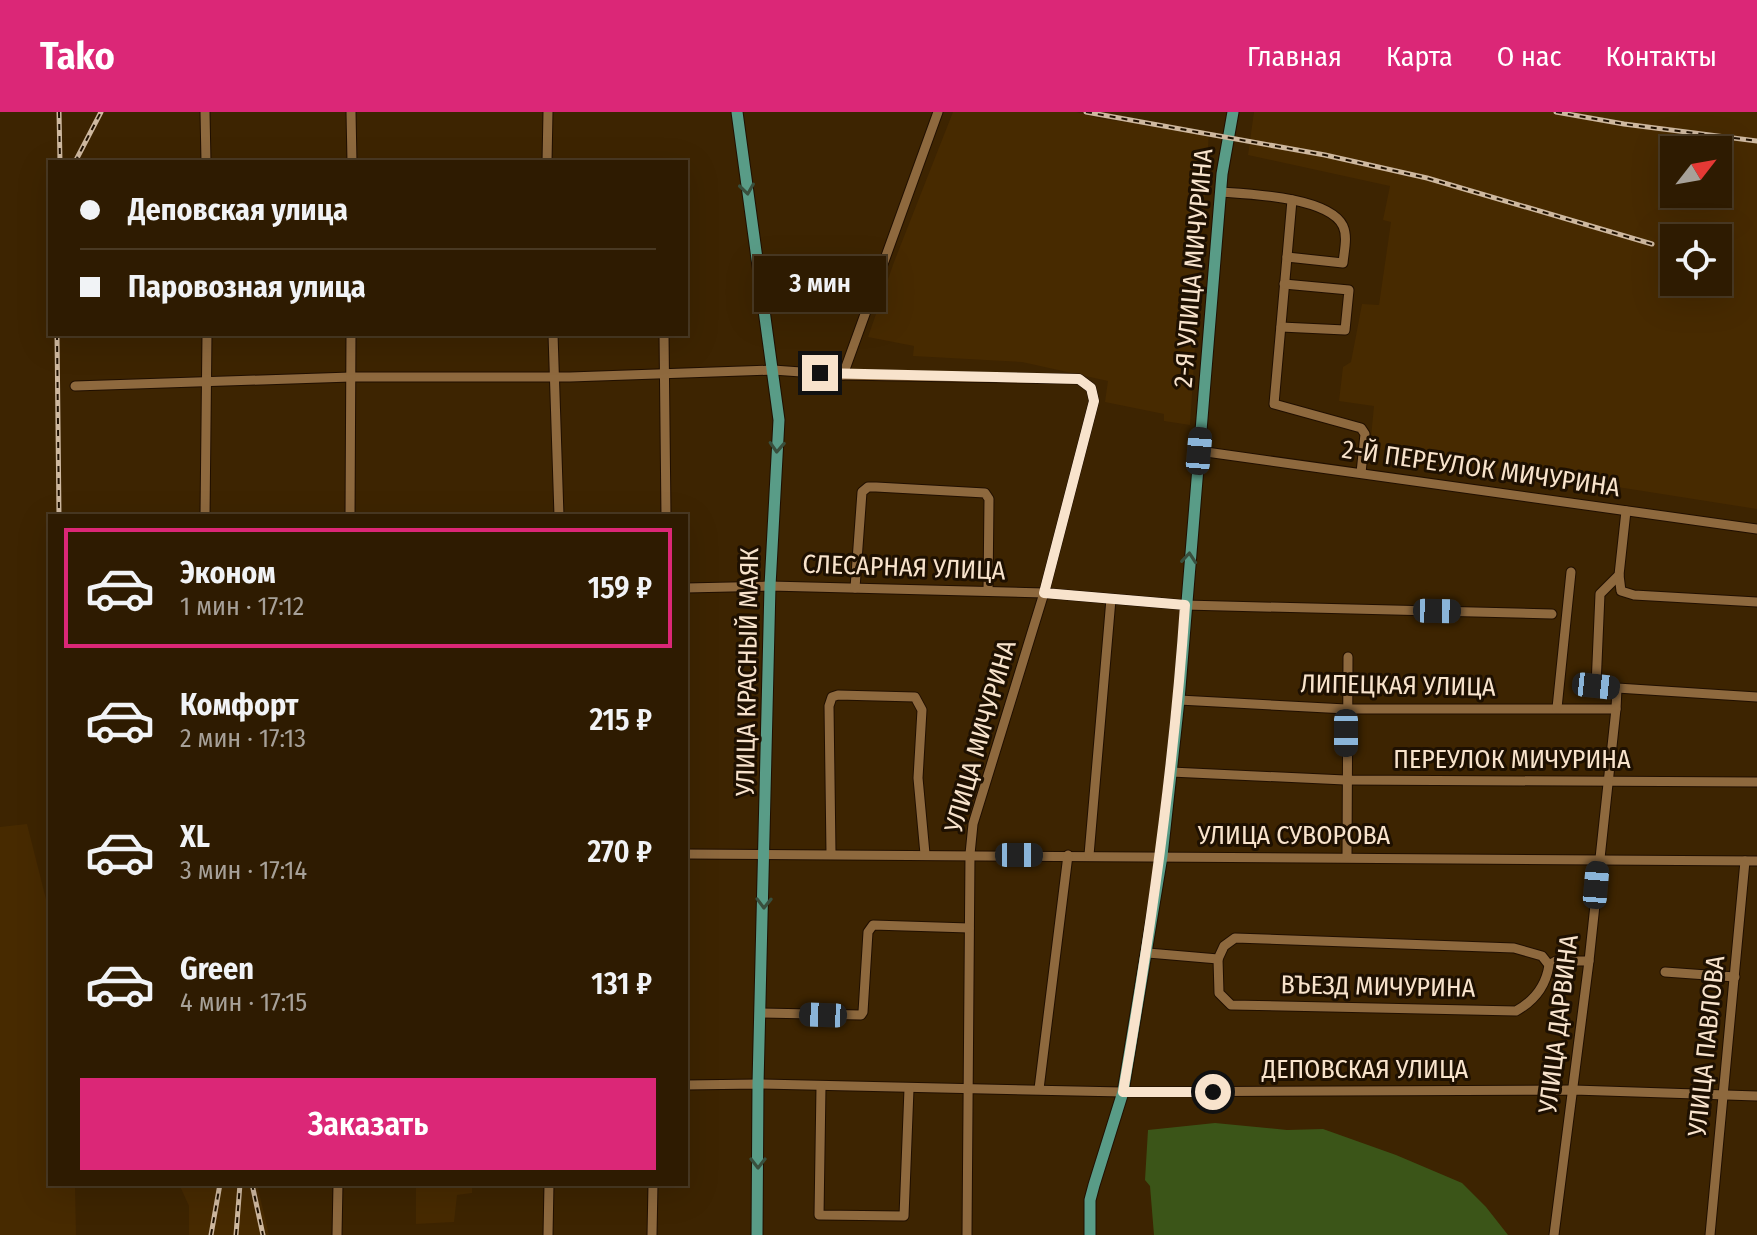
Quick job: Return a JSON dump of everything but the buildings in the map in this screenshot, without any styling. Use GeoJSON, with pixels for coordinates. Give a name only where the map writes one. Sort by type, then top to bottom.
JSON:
{"type":"FeatureCollection","features":[{"type":"Feature","properties":{"kind":"main road","name":"УЛИЦА КРАСНЫЙ МАЯК"},"geometry":{"type":"LineString","coordinates":[[737,112],[779,420],[770,586],[757,1235]]}},
{"type":"Feature","properties":{"kind":"main road","name":"2-Я УЛИЦА МИЧУРИНА"},"geometry":{"type":"LineString","coordinates":[[1090,1235],[1090,1200],[1123,1092],[1162,856],[1179,700],[1221,192],[1233,112]]}},
{"type":"Feature","properties":{"kind":"street"},"geometry":{"type":"LineString","coordinates":[[205,112],[206,160]]}},
{"type":"Feature","properties":{"kind":"street"},"geometry":{"type":"LineString","coordinates":[[351,112],[352,160]]}},
{"type":"Feature","properties":{"kind":"street"},"geometry":{"type":"LineString","coordinates":[[548,112],[548,160]]}},
{"type":"Feature","properties":{"kind":"street"},"geometry":{"type":"LineString","coordinates":[[75,386],[351,377],[554,378],[773,370],[843,375],[938,112]]}},
{"type":"Feature","properties":{"kind":"street"},"geometry":{"type":"LineString","coordinates":[[1221,192],[1292,200],[1332,212],[1343,227],[1343,263],[1287,257]]}},
{"type":"Feature","properties":{"kind":"street"},"geometry":{"type":"LineString","coordinates":[[1292,200],[1274,404],[1361,428],[1365,434],[1361,473]]}},
{"type":"Feature","properties":{"kind":"street"},"geometry":{"type":"LineString","coordinates":[[1281,327],[1345,330],[1349,290],[1284,284]]}},
{"type":"Feature","properties":{"kind":"street"},"geometry":{"type":"LineString","coordinates":[[205,514],[207,336]]}},
{"type":"Feature","properties":{"kind":"street"},"geometry":{"type":"LineString","coordinates":[[350,514],[351,336]]}},
{"type":"Feature","properties":{"kind":"street"},"geometry":{"type":"LineString","coordinates":[[553,336],[559,514]]}},
{"type":"Feature","properties":{"kind":"street"},"geometry":{"type":"LineString","coordinates":[[664,336],[666,514]]}},
{"type":"Feature","properties":{"kind":"street","name":"УЛИЦА МИЧУРИНА"},"geometry":{"type":"LineString","coordinates":[[843,375],[1079,379],[1091,388],[1094,401],[1044,593],[973,824],[970,854],[967,1235]]}},
{"type":"Feature","properties":{"kind":"street","name":"2-Й ПЕРЕУЛОК МИЧУРИНА"},"geometry":{"type":"LineString","coordinates":[[1199,451],[1757,529]]}},
{"type":"Feature","properties":{"kind":"street"},"geometry":{"type":"LineString","coordinates":[[855,588],[862,492],[868,487],[876,487],[985,493],[989,499],[988,591]]}},
{"type":"Feature","properties":{"kind":"street"},"geometry":{"type":"LineString","coordinates":[[1626,511],[1619,575],[1621,591],[1634,595],[1757,602]]}},
{"type":"Feature","properties":{"kind":"street"},"geometry":{"type":"LineString","coordinates":[[1557,708],[1571,572]]}},
{"type":"Feature","properties":{"kind":"street"},"geometry":{"type":"LineString","coordinates":[[1593,708],[1600,594],[1619,575]]}},
{"type":"Feature","properties":{"kind":"street","name":"СЛЕСАРНАЯ УЛИЦА"},"geometry":{"type":"LineString","coordinates":[[688,588],[770,586],[988,591],[1185,605],[1552,614]]}},
{"type":"Feature","properties":{"kind":"street"},"geometry":{"type":"LineString","coordinates":[[1089,855],[1111,599]]}},
{"type":"Feature","properties":{"kind":"street"},"geometry":{"type":"LineString","coordinates":[[1347,857],[1348,657]]}},
{"type":"Feature","properties":{"kind":"street"},"geometry":{"type":"LineString","coordinates":[[1596,686],[1757,697]]}},
{"type":"Feature","properties":{"kind":"street","name":"УЛИЦА ДАРВИНА"},"geometry":{"type":"LineString","coordinates":[[1554,1235],[1589,961],[1617,688]]}},
{"type":"Feature","properties":{"kind":"street"},"geometry":{"type":"LineString","coordinates":[[831,853],[829,706],[832,697],[838,695],[915,697],[920,703],[918,778],[925,854]]}},
{"type":"Feature","properties":{"kind":"street","name":"ЛИПЕЦКАЯ УЛИЦА"},"geometry":{"type":"LineString","coordinates":[[1179,700],[1346,709],[1616,709]]}},
{"type":"Feature","properties":{"kind":"street","name":"ПЕРЕУЛОК МИЧУРИНА"},"geometry":{"type":"LineString","coordinates":[[1171,772],[1345,780],[1757,782]]}},
{"type":"Feature","properties":{"kind":"street","name":"УЛИЦА СУВОРОВА"},"geometry":{"type":"LineString","coordinates":[[688,854],[765,852],[1757,861]]}},
{"type":"Feature","properties":{"kind":"street"},"geometry":{"type":"LineString","coordinates":[[1039,1089],[1068,855]]}},
{"type":"Feature","properties":{"kind":"street","name":"УЛИЦА ПАВЛОВА"},"geometry":{"type":"LineString","coordinates":[[1710,1235],[1745,861]]}},
{"type":"Feature","properties":{"kind":"street"},"geometry":{"type":"LineString","coordinates":[[762,1013],[861,1015],[868,932],[873,925],[969,928]]}},
{"type":"Feature","properties":{"kind":"street","name":"ВЪЕЗД МИЧУРИНА"},"geometry":{"type":"LineString","coordinates":[[1235,938],[1514,948],[1542,956],[1549,965],[1539,993],[1530,1004],[1516,1011],[1231,1005],[1219,993],[1218,959],[1224,946],[1235,938]]}},
{"type":"Feature","properties":{"kind":"street"},"geometry":{"type":"LineString","coordinates":[[1148,953],[1218,959]]}},
{"type":"Feature","properties":{"kind":"street"},"geometry":{"type":"LineString","coordinates":[[1549,965],[1556,961],[1589,961]]}},
{"type":"Feature","properties":{"kind":"street"},"geometry":{"type":"LineString","coordinates":[[1665,972],[1735,977]]}},
{"type":"Feature","properties":{"kind":"street","name":"ДЕПОВСКАЯ УЛИЦА"},"geometry":{"type":"LineString","coordinates":[[688,1085],[1123,1092],[1574,1090],[1757,1096]]}},
{"type":"Feature","properties":{"kind":"street"},"geometry":{"type":"LineString","coordinates":[[821,1087],[819,1215],[904,1216],[909,1089]]}},
{"type":"Feature","properties":{"kind":"street"},"geometry":{"type":"LineString","coordinates":[[337,1235],[338,1186]]}},
{"type":"Feature","properties":{"kind":"street"},"geometry":{"type":"LineString","coordinates":[[548,1235],[549,1186]]}},
{"type":"Feature","properties":{"kind":"street"},"geometry":{"type":"LineString","coordinates":[[652,1235],[653,1186]]}},
{"type":"Feature","properties":{"kind":"shaded area"},"geometry":{"type":"Polygon","coordinates":[[[953,112],[1076,112],[1101,119],[1209,132],[1190,425],[1164,421],[1164,414],[1105,402],[1108,381],[1022,362],[913,356],[914,346],[868,337],[953,112]]]}},
{"type":"Feature","properties":{"kind":"shaded area"},"geometry":{"type":"Polygon","coordinates":[[[1254,112],[1757,112],[1757,509],[1370,448],[1374,406],[1339,401],[1343,367],[1351,362],[1362,304],[1379,305],[1391,222],[1383,220],[1390,186],[1248,155],[1254,112]]]}},
{"type":"Feature","properties":{"kind":"shaded area"},"geometry":{"type":"Polygon","coordinates":[[[27,824],[48,907],[48,1186],[75,1186],[76,1235],[0,1235],[0,827],[27,824]]]}},
{"type":"Feature","properties":{"kind":"shaded area"},"geometry":{"type":"Polygon","coordinates":[[[180,1186],[257,1186],[269,1235],[189,1235],[189,1206],[180,1186]]]}},
{"type":"Feature","properties":{"kind":"shaded area"},"geometry":{"type":"Polygon","coordinates":[[[416,1186],[472,1186],[472,1193],[457,1195],[454,1222],[416,1224],[416,1186]]]}},
{"type":"Feature","properties":{"kind":"green space"},"geometry":{"type":"Polygon","coordinates":[[[1215,1123],[1287,1130],[1323,1129],[1396,1155],[1462,1183],[1508,1235],[1154,1235],[1150,1186],[1145,1180],[1148,1130],[1215,1123]]]}},
{"type":"Feature","properties":{"kind":"railway"},"geometry":{"type":"LineString","coordinates":[[59,112],[60,160]]}},
{"type":"Feature","properties":{"kind":"railway"},"geometry":{"type":"LineString","coordinates":[[76,160],[101,112]]}},
{"type":"Feature","properties":{"kind":"railway"},"geometry":{"type":"LineString","coordinates":[[1086,112],[1325,155],[1427,178],[1652,244]]}},
{"type":"Feature","properties":{"kind":"railway"},"geometry":{"type":"LineString","coordinates":[[1556,112],[1757,141]]}},
{"type":"Feature","properties":{"kind":"railway"},"geometry":{"type":"LineString","coordinates":[[57,336],[59,514]]}},
{"type":"Feature","properties":{"kind":"railway"},"geometry":{"type":"LineString","coordinates":[[211,1235],[220,1186]]}},
{"type":"Feature","properties":{"kind":"railway"},"geometry":{"type":"LineString","coordinates":[[236,1235],[240,1186]]}},
{"type":"Feature","properties":{"kind":"railway"},"geometry":{"type":"LineString","coordinates":[[252,1186],[263,1235]]}},
{"type":"Feature","properties":{"kind":"route"},"geometry":{"type":"LineString","coordinates":[[820,373],[1032,376],[1079,379],[1091,388],[1094,401],[1044,593],[1185,605],[1179,700],[1162,856],[1123,1092],[1213,1092]]}}]}
